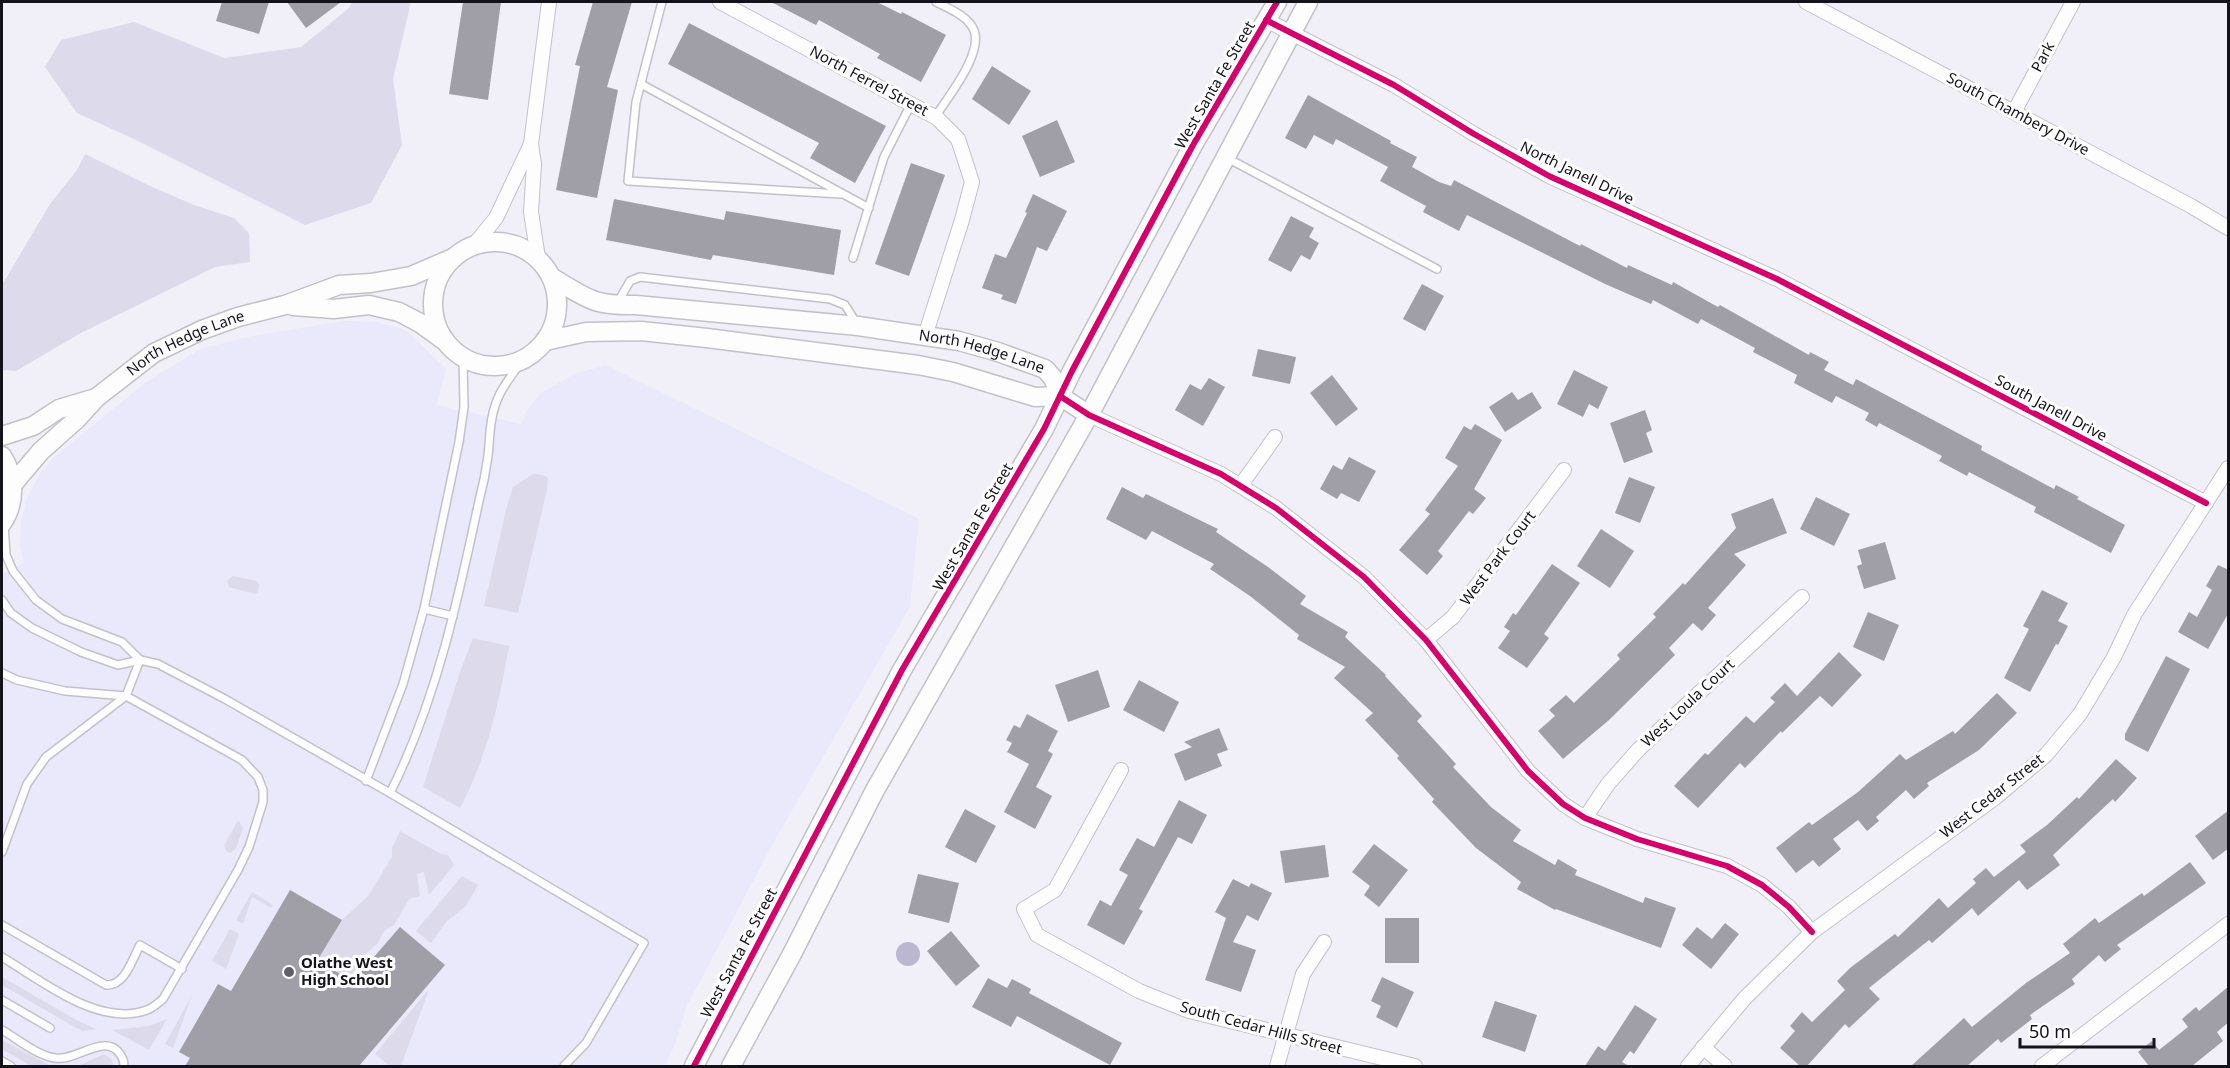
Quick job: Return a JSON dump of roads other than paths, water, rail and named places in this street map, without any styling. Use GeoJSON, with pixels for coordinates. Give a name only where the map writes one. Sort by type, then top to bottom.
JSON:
{"type":"FeatureCollection","features":[{"type":"Feature","properties":{"kind":"street"},"geometry":{"type":"LineString","coordinates":[[538,258],[531,212],[534,165],[531,144],[549,2]]}},
{"type":"Feature","properties":{"kind":"street","name":"North Ferrel Street"},"geometry":{"type":"LineString","coordinates":[[720,2],[935,117],[958,139],[972,182],[925,336]]}},
{"type":"Feature","properties":{"kind":"street","name":"West Santa Fe Street"},"geometry":{"type":"LineString","coordinates":[[693,1066],[902,670],[989,524],[1060,396],[1193,145],[1276,2]]}},
{"type":"Feature","properties":{"kind":"street"},"geometry":{"type":"LineString","coordinates":[[731,1066],[792,954],[875,790],[1089,415],[1308,2]]}},
{"type":"Feature","properties":{"kind":"street","name":"South Chambery Drive"},"geometry":{"type":"LineString","coordinates":[[1806,2],[2229,228]]}},
{"type":"Feature","properties":{"kind":"street","name":"Park"},"geometry":{"type":"LineString","coordinates":[[2014,112],[2073,2]]}},
{"type":"Feature","properties":{"kind":"street","name":"North Janell Drive"},"geometry":{"type":"LineString","coordinates":[[1266,20],[1394,85],[1549,176],[1729,256],[1884,335]]}},
{"type":"Feature","properties":{"kind":"street"},"geometry":{"type":"LineString","coordinates":[[473,246],[496,218],[531,144]]}},
{"type":"Feature","properties":{"kind":"street"},"geometry":{"type":"LineString","coordinates":[[490,242],[507,243],[524,248],[538,258],[551,277],[557,293],[554,326],[545,341],[533,354],[523,359],[500,366],[481,365],[463,357],[446,342],[437,326],[433,308],[435,289],[442,272],[453,258],[473,246],[490,242]]}},
{"type":"Feature","properties":{"kind":"street","name":"North Hedge Lane"},"geometry":{"type":"LineString","coordinates":[[13,484],[41,451],[77,419],[96,398],[154,353],[202,330],[238,317],[285,305],[339,285],[370,283],[411,276],[453,258]]}},
{"type":"Feature","properties":{"kind":"street","name":"North Hedge Lane"},"geometry":{"type":"LineString","coordinates":[[545,341],[585,332],[641,332],[696,337],[918,365],[964,375],[1035,397],[1060,396],[1053,378],[1045,369],[999,352],[959,341],[858,326],[636,305],[602,304],[586,299],[551,277]]}},
{"type":"Feature","properties":{"kind":"street","name":"North Hedge Lane"},"geometry":{"type":"LineString","coordinates":[[285,305],[334,309],[369,305],[399,312],[420,323],[446,342]]}},
{"type":"Feature","properties":{"kind":"street","name":"South Janell Drive"},"geometry":{"type":"LineString","coordinates":[[1884,335],[2206,503]]}},
{"type":"Feature","properties":{"kind":"street"},"geometry":{"type":"LineString","coordinates":[[1060,396],[1089,415],[1241,485],[1276,508],[1364,577],[1426,640],[1528,771],[1563,804],[1585,818],[1657,847],[1727,866],[1762,885],[1789,907],[1812,932]]}},
{"type":"Feature","properties":{"kind":"street","name":"North Hedge Lane"},"geometry":{"type":"LineString","coordinates":[[2,436],[33,426],[59,409],[96,398]]}},
{"type":"Feature","properties":{"kind":"street"},"geometry":{"type":"LineString","coordinates":[[1241,485],[1275,437]]}},
{"type":"Feature","properties":{"kind":"street"},"geometry":{"type":"LineString","coordinates":[[2,456],[13,484],[11,503],[3,522]]}},
{"type":"Feature","properties":{"kind":"street","name":"West Cedar Street"},"geometry":{"type":"LineString","coordinates":[[1688,1066],[1744,999],[1812,932],[1996,797],[2046,755],[2080,714],[2114,657],[2134,615],[2229,468]]}},
{"type":"Feature","properties":{"kind":"street","name":"West Park Court"},"geometry":{"type":"LineString","coordinates":[[1426,640],[1453,617],[1564,470]]}},
{"type":"Feature","properties":{"kind":"street","name":"West Loula Court"},"geometry":{"type":"LineString","coordinates":[[1585,818],[1622,766],[1802,597]]}},
{"type":"Feature","properties":{"kind":"street","name":"South Cedar Hills Street"},"geometry":{"type":"LineString","coordinates":[[1121,770],[1055,890],[1024,909],[1036,935],[1138,991],[1189,1011],[1415,1066]]}},
{"type":"Feature","properties":{"kind":"street"},"geometry":{"type":"LineString","coordinates":[[2042,1066],[2229,924]]}},
{"type":"Feature","properties":{"kind":"street"},"geometry":{"type":"LineString","coordinates":[[1277,1066],[1303,974],[1324,942]]}},
{"type":"Feature","properties":{"kind":"street"},"geometry":{"type":"LineString","coordinates":[[1704,1047],[1725,1066]]}},
{"type":"Feature","properties":{"kind":"lane"},"geometry":{"type":"LineString","coordinates":[[662,2],[636,102],[628,181],[840,194]]}},
{"type":"Feature","properties":{"kind":"lane"},"geometry":{"type":"LineString","coordinates":[[935,117],[970,61],[976,46],[973,27],[956,12],[936,2]]}},
{"type":"Feature","properties":{"kind":"lane"},"geometry":{"type":"LineString","coordinates":[[640,84],[869,208]]}},
{"type":"Feature","properties":{"kind":"lane"},"geometry":{"type":"LineString","coordinates":[[853,258],[884,157],[911,104]]}},
{"type":"Feature","properties":{"kind":"lane"},"geometry":{"type":"LineString","coordinates":[[1227,158],[1437,269]]}},
{"type":"Feature","properties":{"kind":"lane"},"geometry":{"type":"LineString","coordinates":[[616,305],[630,281],[640,277],[830,299],[845,305],[858,326]]}},
{"type":"Feature","properties":{"kind":"lane"},"geometry":{"type":"LineString","coordinates":[[366,781],[403,684],[424,609],[459,442],[464,407],[463,357]]}},
{"type":"Feature","properties":{"kind":"lane"},"geometry":{"type":"LineString","coordinates":[[390,794],[416,736],[453,616],[480,500],[488,457],[490,425],[495,405],[523,359]]}},
{"type":"Feature","properties":{"kind":"lane"},"geometry":{"type":"LineString","coordinates":[[3,522],[6,555],[13,571],[36,600],[62,619],[122,642],[140,660]]}},
{"type":"Feature","properties":{"kind":"lane"},"geometry":{"type":"LineString","coordinates":[[2,600],[11,613],[32,628],[81,652],[118,665],[140,660],[158,664],[225,699],[644,944],[586,1043],[564,1066]]}},
{"type":"Feature","properties":{"kind":"lane"},"geometry":{"type":"LineString","coordinates":[[424,609],[453,616]]}},
{"type":"Feature","properties":{"kind":"lane"},"geometry":{"type":"LineString","coordinates":[[2,852],[27,784],[46,757],[126,696],[140,660]]}},
{"type":"Feature","properties":{"kind":"lane"},"geometry":{"type":"LineString","coordinates":[[2,674],[65,692],[126,696],[242,760],[258,777],[263,802],[249,847],[238,870],[163,999],[148,1010],[116,1013],[98,1011],[81,1004],[2,957]]}},
{"type":"Feature","properties":{"kind":"lane"},"geometry":{"type":"LineString","coordinates":[[2,925],[106,985],[114,985],[120,981],[141,945],[182,969]]}},
{"type":"Feature","properties":{"kind":"lane"},"geometry":{"type":"LineString","coordinates":[[2,1000],[50,1028]]}},
{"type":"Feature","properties":{"kind":"lane"},"geometry":{"type":"LineString","coordinates":[[2,1030],[54,1058],[74,1056],[99,1046],[108,1045],[118,1051],[124,1066]]}},
{"type":"Feature","properties":{"kind":"lane"},"geometry":{"type":"LineString","coordinates":[[2,1061],[11,1066]]}},
{"type":"Feature","properties":{"kind":"place","name":"Olathe West High School"},"geometry":{"type":"Point","coordinates":[289,972]}}]}
